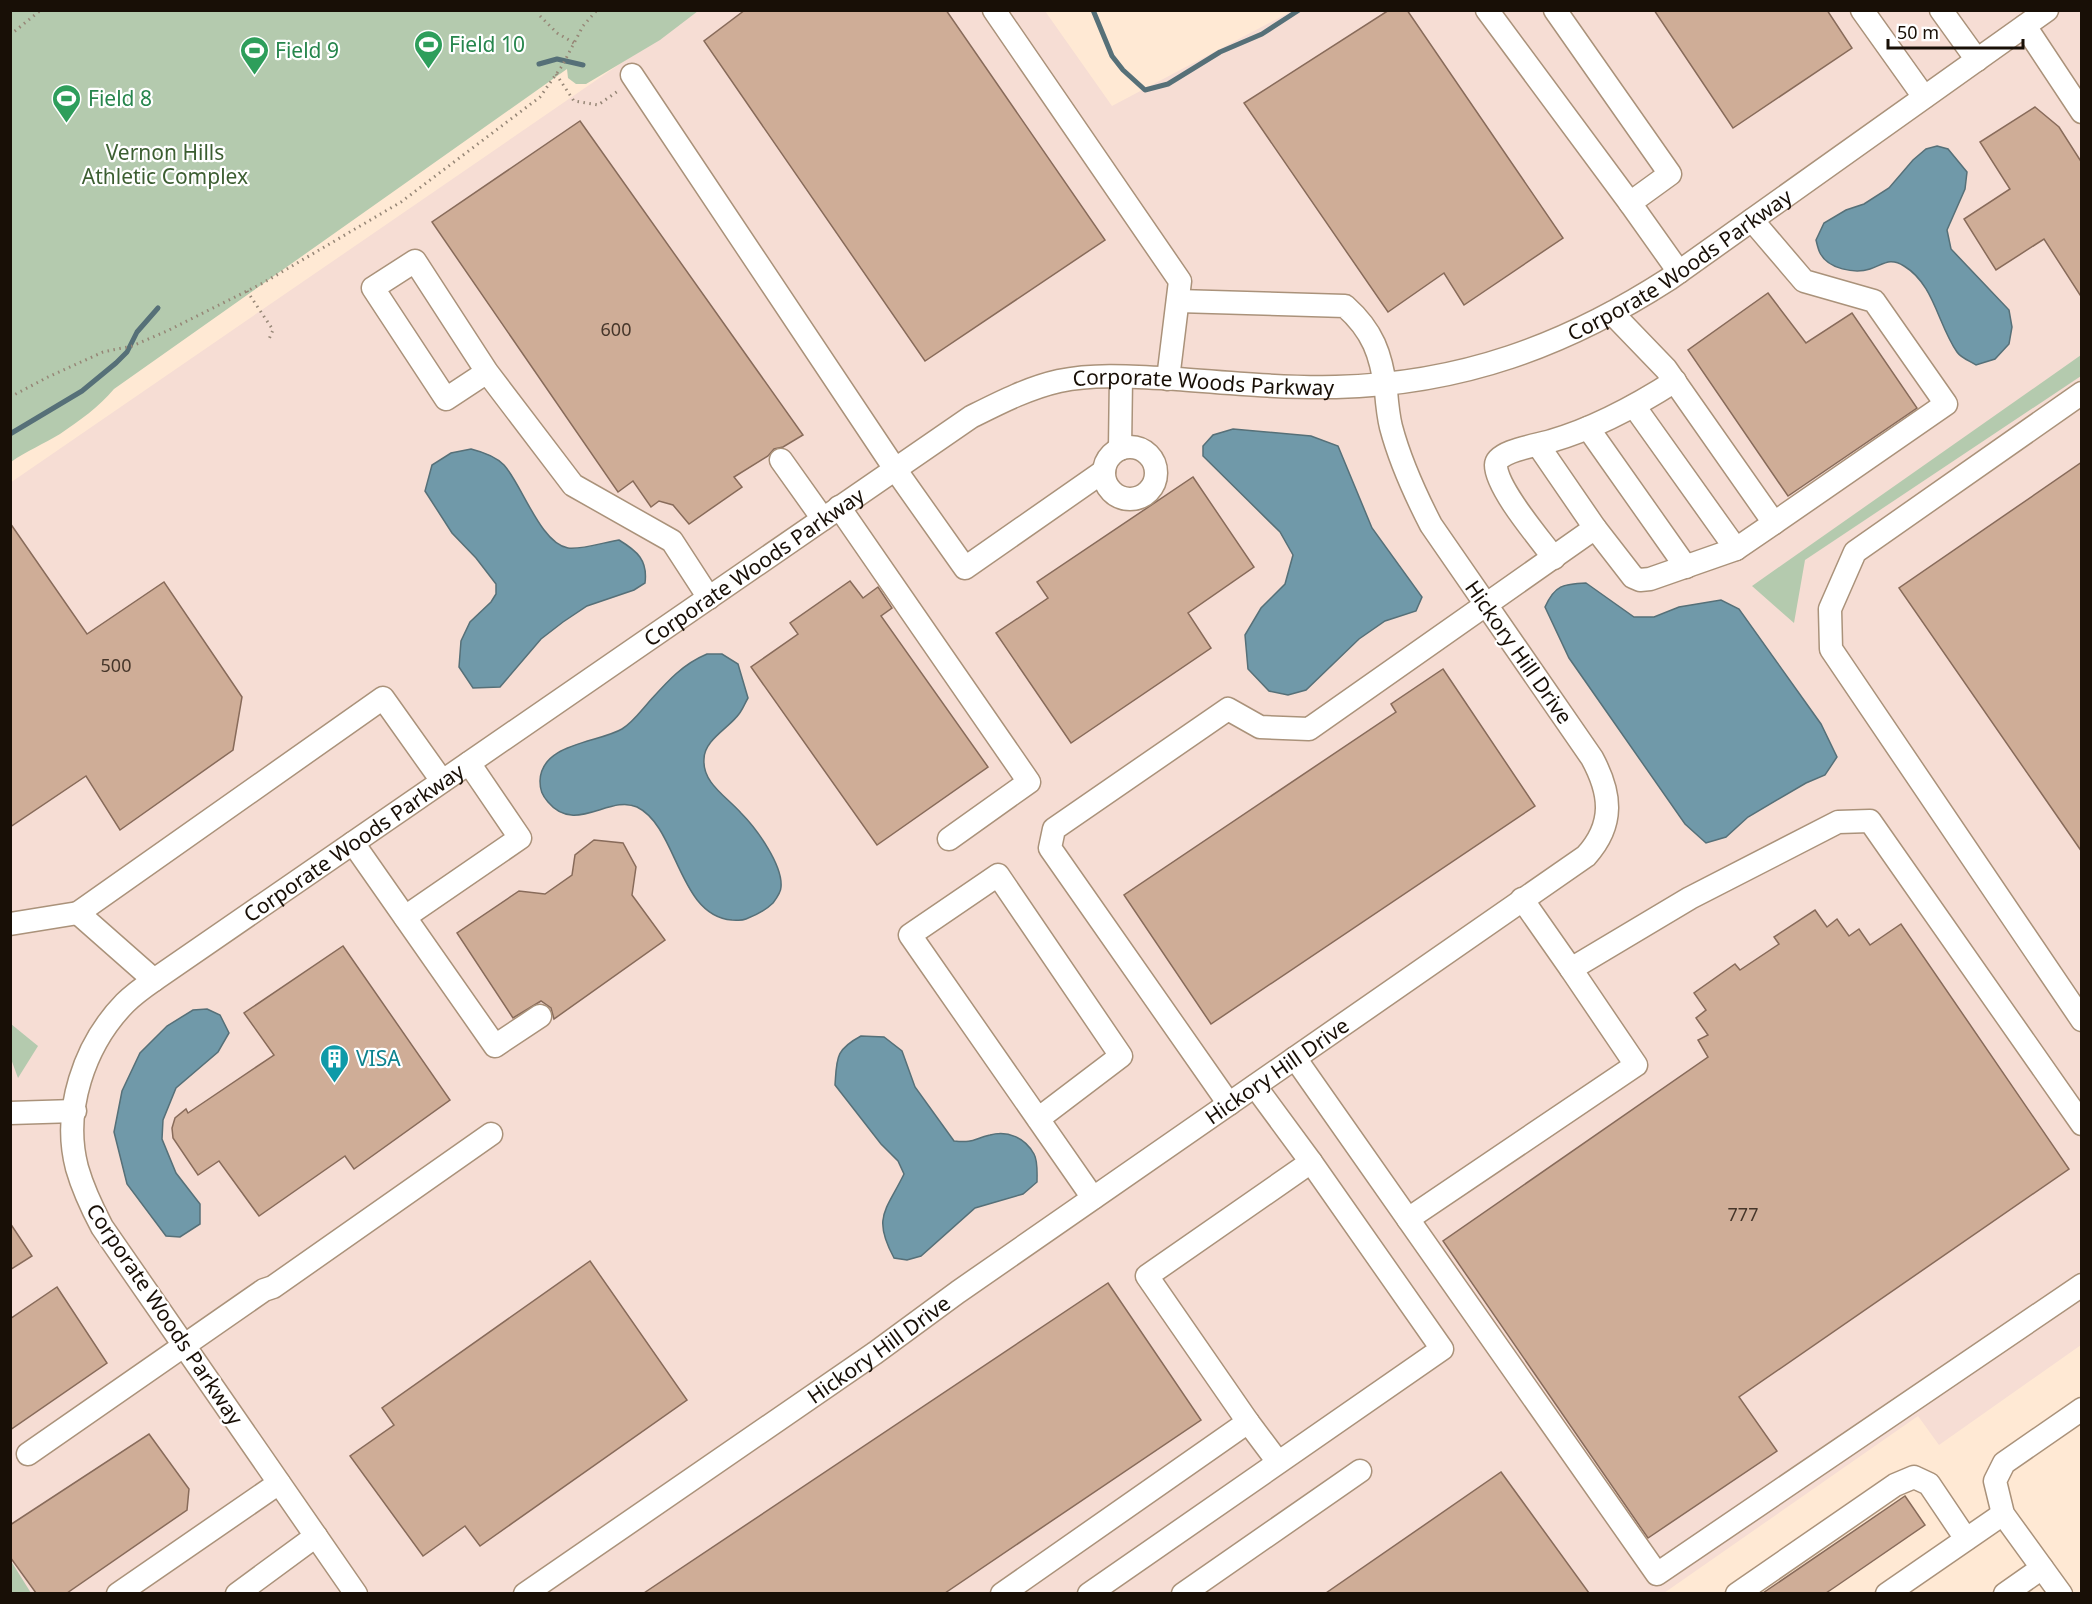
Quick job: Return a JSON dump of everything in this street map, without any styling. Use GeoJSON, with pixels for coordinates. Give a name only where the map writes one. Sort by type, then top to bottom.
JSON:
{"type":"FeatureCollection","features":[{"type":"Feature","properties":{"kind":"street"},"geometry":{"type":"LineString","coordinates":[[994,10],[1180,281],[1168,379]]}},
{"type":"Feature","properties":{"kind":"street"},"geometry":{"type":"LineString","coordinates":[[1487,10],[1679,272]]}},
{"type":"Feature","properties":{"kind":"street"},"geometry":{"type":"LineString","coordinates":[[1555,10],[1670,174],[1630,203]]}},
{"type":"Feature","properties":{"kind":"street"},"geometry":{"type":"LineString","coordinates":[[1862,10],[1924,97]]}},
{"type":"Feature","properties":{"kind":"street"},"geometry":{"type":"LineString","coordinates":[[1941,10],[1977,60]]}},
{"type":"Feature","properties":{"kind":"street","name":"Corporate Woods Parkway"},"geometry":{"type":"LineString","coordinates":[[356,1593],[102,1227],[87,1197],[74,1148],[73,1126],[78,1082],[92,1050],[111,1019],[126,1002],[154,980],[971,417],[1009,398],[1061,381],[1121,377],[1335,387],[1385,384],[1478,368],[1533,350],[1581,330],[1639,298],[1679,272],[2047,10]]}},
{"type":"Feature","properties":{"kind":"street"},"geometry":{"type":"LineString","coordinates":[[2025,26],[2082,112]]}},
{"type":"Feature","properties":{"kind":"street"},"geometry":{"type":"LineString","coordinates":[[635,79],[895,469],[965,568],[1104,471]]}},
{"type":"Feature","properties":{"kind":"street"},"geometry":{"type":"LineString","coordinates":[[1538,445],[1595,528],[1633,577],[1640,580],[1650,579],[1736,549],[1946,404],[1874,301],[1804,281],[1752,220]]}},
{"type":"Feature","properties":{"kind":"street"},"geometry":{"type":"LineString","coordinates":[[487,372],[446,399],[373,288],[415,261],[487,372],[573,485],[672,541],[709,598]]}},
{"type":"Feature","properties":{"kind":"street","name":"Hickory Hill Drive"},"geometry":{"type":"LineString","coordinates":[[525,1593],[875,1353],[1093,1198],[1586,856],[1594,846],[1607,816],[1607,795],[1602,777],[1592,758],[1431,525],[1417,497],[1390,424],[1378,350],[1360,320],[1345,306],[1178,301]]}},
{"type":"Feature","properties":{"kind":"street"},"geometry":{"type":"LineString","coordinates":[[1612,313],[1666,369],[1774,523]]}},
{"type":"Feature","properties":{"kind":"street"},"geometry":{"type":"LineString","coordinates":[[1120,449],[1121,377]]}},
{"type":"Feature","properties":{"kind":"street"},"geometry":{"type":"LineString","coordinates":[[1554,558],[1509,498],[1497,474],[1495,463],[1498,458],[1506,453],[1588,428],[1634,406],[1675,381]]}},
{"type":"Feature","properties":{"kind":"street"},"geometry":{"type":"LineString","coordinates":[[2082,393],[1855,552],[1830,609],[1831,649],[2082,1020]]}},
{"type":"Feature","properties":{"kind":"street"},"geometry":{"type":"LineString","coordinates":[[1634,406],[1736,549]]}},
{"type":"Feature","properties":{"kind":"street"},"geometry":{"type":"LineString","coordinates":[[1588,428],[1686,567]]}},
{"type":"Feature","properties":{"kind":"street"},"geometry":{"type":"LineString","coordinates":[[1129,447],[1146,453],[1155,468],[1153,485],[1140,497],[1123,498],[1108,488],[1104,471],[1109,458],[1120,449],[1129,447]]}},
{"type":"Feature","properties":{"kind":"street"},"geometry":{"type":"LineString","coordinates":[[781,459],[831,513],[1029,782],[949,839]]}},
{"type":"Feature","properties":{"kind":"street"},"geometry":{"type":"LineString","coordinates":[[1229,1104],[1050,848],[1054,829],[1228,709],[1260,726],[1309,729],[1595,528]]}},
{"type":"Feature","properties":{"kind":"street"},"geometry":{"type":"LineString","coordinates":[[10,924],[78,913],[383,698],[442,781]]}},
{"type":"Feature","properties":{"kind":"street"},"geometry":{"type":"LineString","coordinates":[[405,917],[520,838],[469,763]]}},
{"type":"Feature","properties":{"kind":"street"},"geometry":{"type":"LineString","coordinates":[[1571,969],[1690,898],[1838,822],[1870,821],[2082,1124]]}},
{"type":"Feature","properties":{"kind":"street"},"geometry":{"type":"LineString","coordinates":[[353,843],[495,1046],[540,1016]]}},
{"type":"Feature","properties":{"kind":"street"},"geometry":{"type":"LineString","coordinates":[[1038,1119],[1121,1056],[998,875],[910,934],[1038,1119],[1093,1198]]}},
{"type":"Feature","properties":{"kind":"street"},"geometry":{"type":"LineString","coordinates":[[1408,1219],[1636,1065],[1522,899]]}},
{"type":"Feature","properties":{"kind":"street"},"geometry":{"type":"LineString","coordinates":[[78,913],[154,980]]}},
{"type":"Feature","properties":{"kind":"street"},"geometry":{"type":"LineString","coordinates":[[1295,1058],[1657,1574],[2082,1285]]}},
{"type":"Feature","properties":{"kind":"street"},"geometry":{"type":"LineString","coordinates":[[1089,1593],[1442,1349],[1311,1161],[1255,1086]]}},
{"type":"Feature","properties":{"kind":"street"},"geometry":{"type":"LineString","coordinates":[[10,1113],[75,1111]]}},
{"type":"Feature","properties":{"kind":"street"},"geometry":{"type":"LineString","coordinates":[[28,1454],[275,1294],[273,1287],[491,1134]]}},
{"type":"Feature","properties":{"kind":"street"},"geometry":{"type":"LineString","coordinates":[[1278,1462],[1147,1276],[1311,1161]]}},
{"type":"Feature","properties":{"kind":"street"},"geometry":{"type":"LineString","coordinates":[[2061,1593],[2003,1514],[1995,1480],[2004,1462],[2082,1408]]}},
{"type":"Feature","properties":{"kind":"street"},"geometry":{"type":"LineString","coordinates":[[1002,1593],[1248,1422]]}},
{"type":"Feature","properties":{"kind":"street"},"geometry":{"type":"LineString","coordinates":[[1183,1593],[1360,1471]]}},
{"type":"Feature","properties":{"kind":"street"},"geometry":{"type":"LineString","coordinates":[[1737,1593],[1895,1485],[1914,1477],[1929,1484],[1966,1539]]}},
{"type":"Feature","properties":{"kind":"street"},"geometry":{"type":"LineString","coordinates":[[117,1593],[279,1484]]}},
{"type":"Feature","properties":{"kind":"street"},"geometry":{"type":"LineString","coordinates":[[1887,1593],[2003,1514]]}},
{"type":"Feature","properties":{"kind":"street"},"geometry":{"type":"LineString","coordinates":[[237,1593],[316,1536]]}},
{"type":"Feature","properties":{"kind":"street"},"geometry":{"type":"LineString","coordinates":[[2005,1593],[2042,1568]]}},
{"type":"Feature","properties":{"kind":"path"},"geometry":{"type":"LineString","coordinates":[[10,35],[41,10]]}},
{"type":"Feature","properties":{"kind":"path"},"geometry":{"type":"LineString","coordinates":[[10,397],[48,377],[110,350],[132,346],[147,340],[247,291],[353,232],[401,202],[540,97],[557,73],[583,26],[597,10]]}},
{"type":"Feature","properties":{"kind":"path"},"geometry":{"type":"LineString","coordinates":[[540,16],[573,45]]}},
{"type":"Feature","properties":{"kind":"path"},"geometry":{"type":"LineString","coordinates":[[557,73],[574,101],[598,105],[635,79]]}},
{"type":"Feature","properties":{"kind":"path"},"geometry":{"type":"LineString","coordinates":[[247,291],[273,330],[269,339]]}},
{"type":"Feature","properties":{"kind":"shaded area"},"geometry":{"type":"Polygon","coordinates":[[[697,11],[1045,11],[1112,106],[1292,11],[2081,11],[2081,1345],[1939,1445],[1918,1416],[1664,1593],[11,1593],[10,483],[697,11]]]}},
{"type":"Feature","properties":{"kind":"green space","name":"Vernon Hills Athletic Complex"},"geometry":{"type":"Polygon","coordinates":[[[11,10],[698,11],[660,40],[586,84],[576,84],[568,78],[567,69],[114,389],[95,408],[60,434],[11,462],[11,10]]]}},
{"type":"Feature","properties":{"kind":"green space"},"geometry":{"type":"Polygon","coordinates":[[[2081,355],[2081,376],[1805,560],[1794,623],[1752,586],[2081,355]]]}},
{"type":"Feature","properties":{"kind":"green space"},"geometry":{"type":"Polygon","coordinates":[[[11,1024],[38,1046],[18,1078],[11,1059],[11,1024]]]}},
{"type":"Feature","properties":{"kind":"green space"},"geometry":{"type":"Polygon","coordinates":[[[11,1561],[31,1593],[11,1593],[11,1561]]]}},
{"type":"Feature","properties":{"kind":"water"},"geometry":{"type":"Polygon","coordinates":[[[1937,146],[1948,149],[1967,172],[1965,189],[1947,230],[1951,249],[2009,310],[2012,327],[2009,344],[1995,359],[1976,365],[1957,352],[1929,294],[1914,274],[1904,266],[1895,262],[1887,262],[1864,270],[1842,269],[1824,258],[1816,240],[1824,223],[1846,210],[1864,204],[1889,188],[1913,160],[1926,149],[1937,146]]]}},
{"type":"Feature","properties":{"kind":"water"},"geometry":{"type":"Polygon","coordinates":[[[1233,429],[1311,436],[1338,446],[1372,528],[1422,597],[1416,611],[1385,621],[1359,639],[1306,690],[1288,695],[1269,691],[1248,669],[1245,635],[1261,608],[1285,584],[1293,555],[1280,532],[1203,456],[1203,446],[1213,435],[1233,429]]]}},
{"type":"Feature","properties":{"kind":"water"},"geometry":{"type":"Polygon","coordinates":[[[471,449],[489,455],[504,465],[541,525],[558,544],[573,548],[619,540],[636,552],[645,568],[645,583],[634,590],[587,606],[563,622],[541,639],[500,687],[473,688],[459,667],[461,641],[470,622],[496,594],[496,584],[476,558],[452,533],[425,491],[432,465],[451,453],[471,449]]]}},
{"type":"Feature","properties":{"kind":"water"},"geometry":{"type":"Polygon","coordinates":[[[1586,583],[1634,617],[1654,617],[1679,607],[1721,600],[1739,609],[1821,724],[1837,757],[1825,775],[1806,783],[1748,817],[1726,837],[1706,843],[1685,824],[1569,658],[1545,607],[1552,594],[1561,587],[1586,583]]]}},
{"type":"Feature","properties":{"kind":"water"},"geometry":{"type":"Polygon","coordinates":[[[707,654],[722,654],[738,664],[748,698],[735,719],[708,746],[705,752],[704,768],[716,789],[761,837],[778,868],[780,878],[780,891],[773,903],[743,920],[732,920],[714,915],[700,903],[689,888],[662,833],[651,817],[637,807],[627,804],[616,805],[581,815],[570,815],[558,811],[548,802],[540,787],[543,768],[550,759],[572,746],[622,729],[674,675],[689,663],[707,654]]]}},
{"type":"Feature","properties":{"kind":"water"},"geometry":{"type":"Polygon","coordinates":[[[207,1009],[220,1015],[229,1033],[218,1052],[176,1088],[163,1120],[162,1139],[176,1173],[200,1204],[200,1224],[180,1237],[166,1236],[127,1184],[114,1132],[122,1091],[140,1053],[167,1026],[193,1010],[207,1009]]]}},
{"type":"Feature","properties":{"kind":"water"},"geometry":{"type":"Polygon","coordinates":[[[861,1036],[884,1037],[902,1051],[915,1087],[954,1141],[970,1141],[997,1134],[1009,1135],[1026,1144],[1035,1157],[1037,1182],[1023,1194],[975,1208],[921,1256],[907,1260],[894,1258],[887,1244],[883,1223],[887,1206],[904,1174],[898,1161],[881,1144],[835,1085],[839,1056],[846,1046],[861,1036]]]}},
{"type":"Feature","properties":{"kind":"building"},"geometry":{"type":"Polygon","coordinates":[[[745,10],[946,10],[1105,240],[925,361],[704,41],[745,10]]]}},
{"type":"Feature","properties":{"kind":"building"},"geometry":{"type":"Polygon","coordinates":[[[1389,10],[1407,10],[1563,238],[1464,305],[1444,273],[1388,312],[1244,103],[1389,10]]]}},
{"type":"Feature","properties":{"kind":"building"},"geometry":{"type":"Polygon","coordinates":[[[1654,10],[1827,10],[1852,48],[1733,128],[1654,10]]]}},
{"type":"Feature","properties":{"kind":"building"},"geometry":{"type":"Polygon","coordinates":[[[2035,107],[2059,127],[2082,163],[2082,298],[2044,239],[1996,270],[1964,219],[2010,189],[1980,142],[2035,107]]]}},
{"type":"Feature","properties":{"kind":"building"},"geometry":{"type":"Polygon","coordinates":[[[580,121],[803,435],[783,447],[774,449],[768,456],[734,477],[742,487],[689,524],[673,505],[659,501],[651,507],[633,481],[618,492],[432,222],[580,121]]]}},
{"type":"Feature","properties":{"kind":"building"},"geometry":{"type":"Polygon","coordinates":[[[1768,293],[1806,343],[1852,313],[1917,408],[1788,496],[1688,350],[1768,293]]]}},
{"type":"Feature","properties":{"kind":"building"},"geometry":{"type":"Polygon","coordinates":[[[2082,462],[2082,852],[1899,588],[2082,462]]]}},
{"type":"Feature","properties":{"kind":"building"},"geometry":{"type":"Polygon","coordinates":[[[1193,477],[1254,567],[1188,613],[1211,648],[1071,743],[996,633],[1048,598],[1037,582],[1193,477]]]}},
{"type":"Feature","properties":{"kind":"building"},"geometry":{"type":"Polygon","coordinates":[[[10,523],[87,634],[164,582],[242,697],[233,750],[120,830],[86,776],[10,827],[10,523]]]}},
{"type":"Feature","properties":{"kind":"building"},"geometry":{"type":"Polygon","coordinates":[[[850,581],[863,598],[878,587],[892,608],[881,616],[988,767],[877,845],[751,667],[798,634],[790,623],[850,581]]]}},
{"type":"Feature","properties":{"kind":"building"},"geometry":{"type":"Polygon","coordinates":[[[1443,669],[1535,806],[1211,1024],[1124,895],[1396,712],[1391,704],[1443,669]]]}},
{"type":"Feature","properties":{"kind":"building"},"geometry":{"type":"Polygon","coordinates":[[[594,840],[623,843],[636,867],[632,895],[665,940],[554,1019],[551,1008],[541,1001],[513,1018],[457,933],[519,891],[545,894],[572,875],[575,855],[594,840]]]}},
{"type":"Feature","properties":{"kind":"building"},"geometry":{"type":"Polygon","coordinates":[[[1815,910],[1827,927],[1837,919],[1849,936],[1859,929],[1870,945],[1901,924],[2069,1169],[1739,1397],[1777,1451],[1648,1538],[1443,1241],[1708,1057],[1698,1040],[1708,1035],[1696,1018],[1706,1010],[1694,993],[1735,964],[1740,970],[1779,944],[1774,937],[1815,910]]]}},
{"type":"Feature","properties":{"kind":"building","name":"VISA"},"geometry":{"type":"Polygon","coordinates":[[[343,946],[450,1100],[354,1169],[345,1156],[259,1216],[219,1161],[198,1175],[173,1138],[172,1128],[175,1118],[186,1109],[188,1113],[274,1055],[244,1013],[343,946]]]}},
{"type":"Feature","properties":{"kind":"building"},"geometry":{"type":"Polygon","coordinates":[[[10,1223],[32,1256],[10,1270],[10,1223]]]}},
{"type":"Feature","properties":{"kind":"building"},"geometry":{"type":"Polygon","coordinates":[[[590,1261],[687,1400],[480,1546],[465,1526],[423,1556],[350,1456],[394,1425],[382,1408],[590,1261]]]}},
{"type":"Feature","properties":{"kind":"building"},"geometry":{"type":"Polygon","coordinates":[[[1108,1283],[1201,1420],[945,1593],[644,1593],[1108,1283]]]}},
{"type":"Feature","properties":{"kind":"building"},"geometry":{"type":"Polygon","coordinates":[[[57,1287],[107,1363],[10,1430],[10,1319],[57,1287]]]}},
{"type":"Feature","properties":{"kind":"building"},"geometry":{"type":"Polygon","coordinates":[[[149,1434],[189,1489],[187,1510],[67,1593],[36,1593],[10,1557],[10,1525],[149,1434]]]}},
{"type":"Feature","properties":{"kind":"building"},"geometry":{"type":"Polygon","coordinates":[[[1501,1472],[1589,1593],[1326,1593],[1501,1472]]]}},
{"type":"Feature","properties":{"kind":"building"},"geometry":{"type":"Polygon","coordinates":[[[1905,1496],[1925,1525],[1835,1587],[1826,1593],[1763,1593],[1905,1496]]]}},
{"type":"Feature","properties":{"kind":"waterway"},"geometry":{"type":"LineString","coordinates":[[1093,10],[1112,56],[1123,70],[1145,90],[1168,84],[1220,52],[1262,34],[1299,10]]}},
{"type":"Feature","properties":{"kind":"waterway"},"geometry":{"type":"LineString","coordinates":[[539,64],[557,59],[583,65]]}},
{"type":"Feature","properties":{"kind":"waterway"},"geometry":{"type":"LineString","coordinates":[[10,434],[82,391],[116,363],[127,352],[137,332],[158,308]]}},
{"type":"Feature","properties":{"kind":"place","name":"Field 10"},"geometry":{"type":"Point","coordinates":[428,70]}},
{"type":"Feature","properties":{"kind":"place","name":"Field 9"},"geometry":{"type":"Point","coordinates":[254,76]}},
{"type":"Feature","properties":{"kind":"place","name":"Field 8"},"geometry":{"type":"Point","coordinates":[67,124]}},
{"type":"Feature","properties":{"kind":"place","name":"VISA"},"geometry":{"type":"Point","coordinates":[335,1084]}}]}
